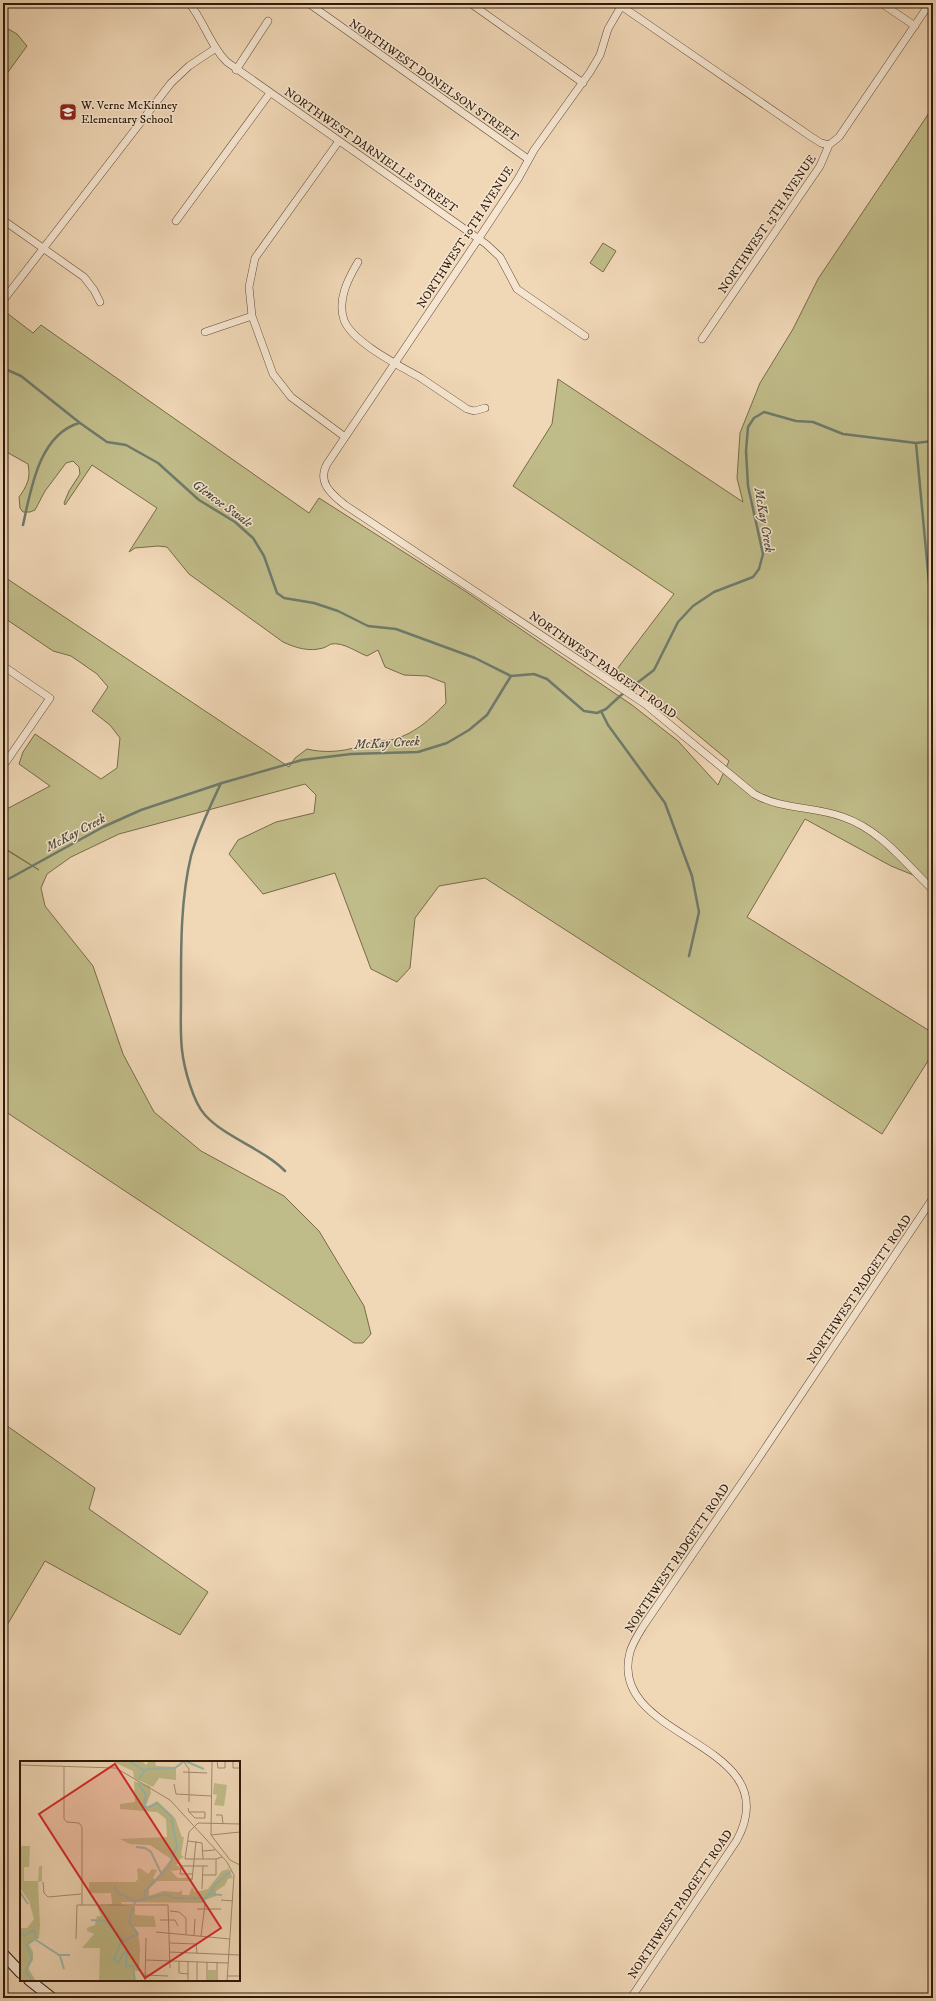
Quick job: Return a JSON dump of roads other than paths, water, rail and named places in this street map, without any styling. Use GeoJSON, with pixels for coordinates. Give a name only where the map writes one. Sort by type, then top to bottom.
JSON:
{"type":"FeatureCollection","features":[{"type":"Feature","properties":{"kind":"street","name":"NORTHWEST DARNIELLE STREET"},"geometry":{"type":"LineString","coordinates":[[189,3],[203,23],[222,57],[236,70],[479,238],[497,253],[518,289],[585,336]]}},
{"type":"Feature","properties":{"kind":"street","name":"NORTHWEST DONELSON STREET"},"geometry":{"type":"LineString","coordinates":[[308,3],[528,159]]}},
{"type":"Feature","properties":{"kind":"street"},"geometry":{"type":"LineString","coordinates":[[470,3],[583,83]]}},
{"type":"Feature","properties":{"kind":"street"},"geometry":{"type":"LineString","coordinates":[[881,3],[915,26]]}},
{"type":"Feature","properties":{"kind":"street","name":"NORTHWEST 13TH AVENUE"},"geometry":{"type":"LineString","coordinates":[[702,339],[820,166],[830,145],[839,137],[930,3]]}},
{"type":"Feature","properties":{"kind":"street"},"geometry":{"type":"LineString","coordinates":[[621,4],[810,136],[821,143],[830,145]]}},
{"type":"Feature","properties":{"kind":"street","name":"NORTHWEST 10TH AVENUE"},"geometry":{"type":"LineString","coordinates":[[324,481],[325,468],[345,437],[518,179],[528,159],[596,63],[608,29],[621,4]]}},
{"type":"Feature","properties":{"kind":"street"},"geometry":{"type":"LineString","coordinates":[[236,70],[268,21]]}},
{"type":"Feature","properties":{"kind":"street"},"geometry":{"type":"LineString","coordinates":[[4,298],[171,83],[189,66],[216,48]]}},
{"type":"Feature","properties":{"kind":"street"},"geometry":{"type":"LineString","coordinates":[[176,221],[270,93]]}},
{"type":"Feature","properties":{"kind":"street"},"geometry":{"type":"LineString","coordinates":[[339,141],[255,258],[249,287],[252,316],[273,374],[291,397],[345,437]]}},
{"type":"Feature","properties":{"kind":"street"},"geometry":{"type":"LineString","coordinates":[[3,220],[84,277],[94,290],[100,302]]}},
{"type":"Feature","properties":{"kind":"street"},"geometry":{"type":"LineString","coordinates":[[358,262],[343,292],[342,306],[344,320],[351,332],[395,364],[421,378],[467,409],[474,411],[485,408]]}},
{"type":"Feature","properties":{"kind":"street"},"geometry":{"type":"LineString","coordinates":[[205,332],[252,316]]}},
{"type":"Feature","properties":{"kind":"street","name":"NORTHWEST PADGETT ROAD"},"geometry":{"type":"LineString","coordinates":[[324,481],[332,494],[345,505],[645,704],[691,740],[754,794],[784,806],[842,816],[863,827],[889,846],[933,890]]}},
{"type":"Feature","properties":{"kind":"street"},"geometry":{"type":"LineString","coordinates":[[3,666],[50,698],[5,761]]}},
{"type":"Feature","properties":{"kind":"street","name":"NORTHWEST PADGETT ROAD"},"geometry":{"type":"LineString","coordinates":[[631,1998],[737,1840],[745,1822],[747,1806],[745,1792],[732,1770],[718,1758],[652,1713],[640,1700],[633,1690],[629,1677],[629,1659],[632,1646],[644,1625],[760,1456],[933,1198]]}},
{"type":"Feature","properties":{"kind":"street"},"geometry":{"type":"LineString","coordinates":[[3,1954],[20,1972]]}},
{"type":"Feature","properties":{"kind":"street"},"geometry":{"type":"LineString","coordinates":[[30,1981],[52,1998]]}},
{"type":"Feature","properties":{"kind":"waterway","name":"Glencoe Swale"},"geometry":{"type":"LineString","coordinates":[[3,368],[21,376],[80,423],[107,442],[126,445],[158,463],[199,500],[235,522],[253,538],[264,556],[277,593],[284,598],[314,603],[338,611],[368,626],[396,629],[475,658],[511,676]]}},
{"type":"Feature","properties":{"kind":"waterway","name":"McKay Creek"},"geometry":{"type":"LineString","coordinates":[[3,882],[103,827],[141,810],[222,783],[302,760],[351,754],[418,752],[447,743],[469,730],[487,715],[511,676],[534,674],[547,679],[584,711],[597,713],[606,709],[620,696],[654,670],[678,622],[693,606],[714,592],[753,577],[759,569],[763,554],[748,486],[746,451],[748,427],[754,418],[764,412],[796,421],[813,422],[843,434],[916,443],[933,441]]}},
{"type":"Feature","properties":{"kind":"waterway"},"geometry":{"type":"LineString","coordinates":[[23,525],[34,480],[46,451],[54,439],[65,429],[79,423]]}},
{"type":"Feature","properties":{"kind":"waterway"},"geometry":{"type":"LineString","coordinates":[[916,443],[933,626]]}},
{"type":"Feature","properties":{"kind":"waterway"},"geometry":{"type":"LineString","coordinates":[[601,711],[608,725],[665,803],[692,876],[699,912],[689,956]]}},
{"type":"Feature","properties":{"kind":"waterway"},"geometry":{"type":"LineString","coordinates":[[221,783],[197,837],[187,873],[183,909],[181,963],[181,1044],[183,1057],[193,1093],[205,1115],[223,1130],[266,1156],[285,1171]]}},
{"type":"Feature","properties":{"kind":"place","name":"W. Verne McKinney Elementary School"},"geometry":{"type":"Point","coordinates":[68,112]}}]}
